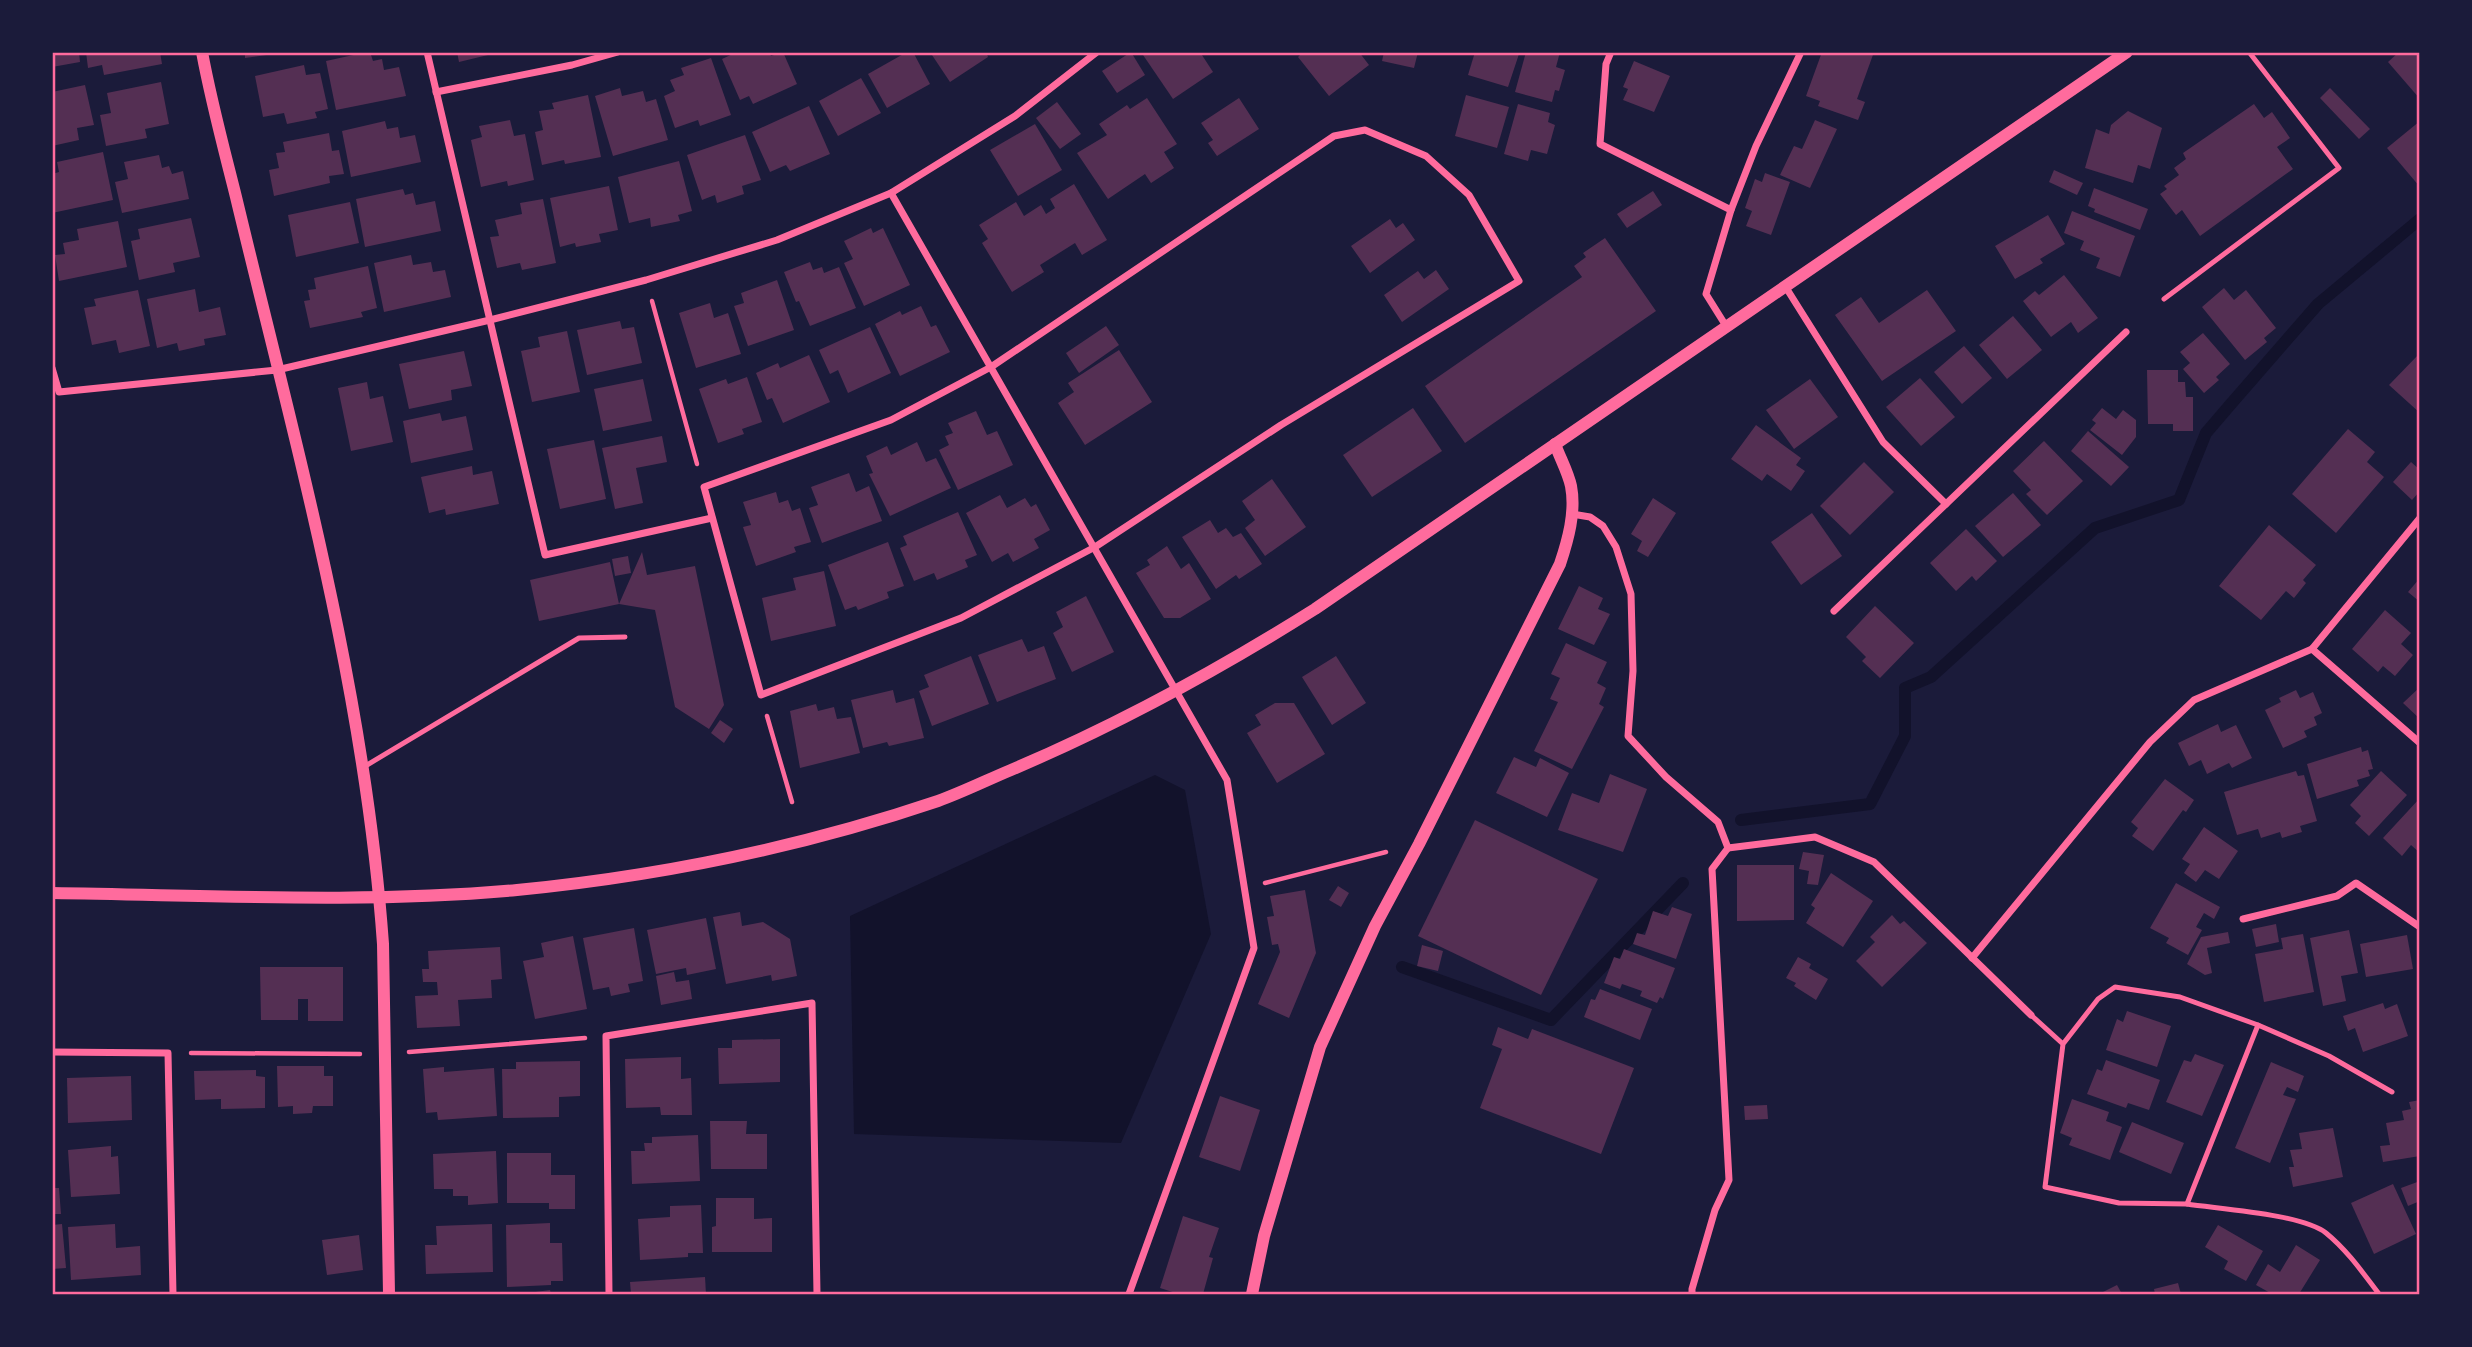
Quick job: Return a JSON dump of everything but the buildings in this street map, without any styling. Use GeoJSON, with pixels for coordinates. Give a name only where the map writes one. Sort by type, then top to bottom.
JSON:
{"type":"FeatureCollection","features":[{"type":"Feature","properties":{"kind":"street"},"geometry":{"type":"LineString","coordinates":[[201,52],[335,612],[362,768],[380,897],[389,1294]]}},
{"type":"Feature","properties":{"kind":"street"},"geometry":{"type":"LineString","coordinates":[[427,52],[545,555],[712,518]]}},
{"type":"Feature","properties":{"kind":"street"},"geometry":{"type":"LineString","coordinates":[[436,92],[572,65],[618,52]]}},
{"type":"Feature","properties":{"kind":"street"},"geometry":{"type":"LineString","coordinates":[[52,368],[59,392],[277,370],[646,280],[778,240],[891,193],[1016,116],[1097,52]]}},
{"type":"Feature","properties":{"kind":"street"},"geometry":{"type":"LineString","coordinates":[[1611,52],[1606,64],[1600,144],[1731,210]]}},
{"type":"Feature","properties":{"kind":"street"},"geometry":{"type":"LineString","coordinates":[[1726,326],[1706,294],[1731,210],[1756,146],[1801,52]]}},
{"type":"Feature","properties":{"kind":"street"},"geometry":{"type":"LineString","coordinates":[[52,893],[380,897],[515,890],[640,875],[802,841],[940,800],[1064,748],[1246,653],[2127,52]]}},
{"type":"Feature","properties":{"kind":"street"},"geometry":{"type":"LineString","coordinates":[[1365,130],[1426,156],[1469,195],[1519,281],[1281,425],[1095,547],[961,618],[761,695],[704,487],[891,420],[991,367],[1334,136],[1365,130]]}},
{"type":"Feature","properties":{"kind":"street"},"geometry":{"type":"LineString","coordinates":[[891,193],[1227,780],[1254,948],[1129,1294]]}},
{"type":"Feature","properties":{"kind":"street"},"geometry":{"type":"LineString","coordinates":[[1786,286],[1883,442],[1946,504]]}},
{"type":"Feature","properties":{"kind":"street"},"geometry":{"type":"LineString","coordinates":[[1834,611],[2126,332]]}},
{"type":"Feature","properties":{"kind":"street"},"geometry":{"type":"LineString","coordinates":[[1252,1294],[1264,1237],[1320,1047],[1375,926],[1560,564],[1572,513],[1571,487],[1555,444]]}},
{"type":"Feature","properties":{"kind":"street"},"geometry":{"type":"LineString","coordinates":[[1572,513],[1590,517],[1603,526],[1616,547],[1631,594],[1633,671],[1628,736],[1667,777],[1718,822],[1728,848]]}},
{"type":"Feature","properties":{"kind":"street"},"geometry":{"type":"LineString","coordinates":[[1972,958],[2150,742],[2194,700],[2312,649],[2420,518]]}},
{"type":"Feature","properties":{"kind":"street"},"geometry":{"type":"LineString","coordinates":[[2312,649],[2420,743]]}},
{"type":"Feature","properties":{"kind":"street"},"geometry":{"type":"LineString","coordinates":[[1692,1294],[1715,1210],[1729,1180],[1712,869],[1728,848],[1815,837],[1874,862],[2032,1015]]}},
{"type":"Feature","properties":{"kind":"street"},"geometry":{"type":"LineString","coordinates":[[2243,919],[2337,896],[2356,883],[2420,926]]}},
{"type":"Feature","properties":{"kind":"street"},"geometry":{"type":"LineString","coordinates":[[609,1294],[606,1036],[812,1003],[817,1294]]}},
{"type":"Feature","properties":{"kind":"street"},"geometry":{"type":"LineString","coordinates":[[52,1052],[167,1053],[173,1294]]}},
{"type":"Feature","properties":{"kind":"lane"},"geometry":{"type":"LineString","coordinates":[[2164,299],[2339,168],[2249,52]]}},
{"type":"Feature","properties":{"kind":"lane"},"geometry":{"type":"LineString","coordinates":[[362,768],[579,638],[625,637]]}},
{"type":"Feature","properties":{"kind":"lane"},"geometry":{"type":"LineString","coordinates":[[2379,1294],[2348,1254],[2323,1230],[2282,1217],[2187,1204],[2119,1203],[2045,1187],[2063,1044],[2098,999],[2115,987],[2180,998],[2258,1025],[2329,1056],[2392,1092]]}},
{"type":"Feature","properties":{"kind":"lane"},"geometry":{"type":"LineString","coordinates":[[2032,1015],[2063,1044]]}},
{"type":"Feature","properties":{"kind":"lane"},"geometry":{"type":"LineString","coordinates":[[2187,1204],[2258,1025]]}},
{"type":"Feature","properties":{"kind":"path"},"geometry":{"type":"LineString","coordinates":[[646,280],[704,487]]}},
{"type":"Feature","properties":{"kind":"path"},"geometry":{"type":"LineString","coordinates":[[761,695],[792,802]]}},
{"type":"Feature","properties":{"kind":"path"},"geometry":{"type":"LineString","coordinates":[[1244,889],[1389,852]]}},
{"type":"Feature","properties":{"kind":"path"},"geometry":{"type":"LineString","coordinates":[[409,1052],[606,1036]]}},
{"type":"Feature","properties":{"kind":"path"},"geometry":{"type":"LineString","coordinates":[[167,1053],[361,1054]]}},
{"type":"Feature","properties":{"kind":"shaded area"},"geometry":{"type":"Polygon","coordinates":[[[1155,775],[1185,790],[1211,934],[1121,1143],[854,1134],[850,916],[1155,775]]]}},
{"type":"Feature","properties":{"kind":"waterway"},"geometry":{"type":"LineString","coordinates":[[1741,820],[1870,804],[1905,736],[1905,688],[1931,677],[2095,528],[2179,500],[2206,433],[2230,405],[2318,304],[2420,219]]}},
{"type":"Feature","properties":{"kind":"waterway"},"geometry":{"type":"LineString","coordinates":[[1402,967],[1551,1020],[1683,883]]}}]}
